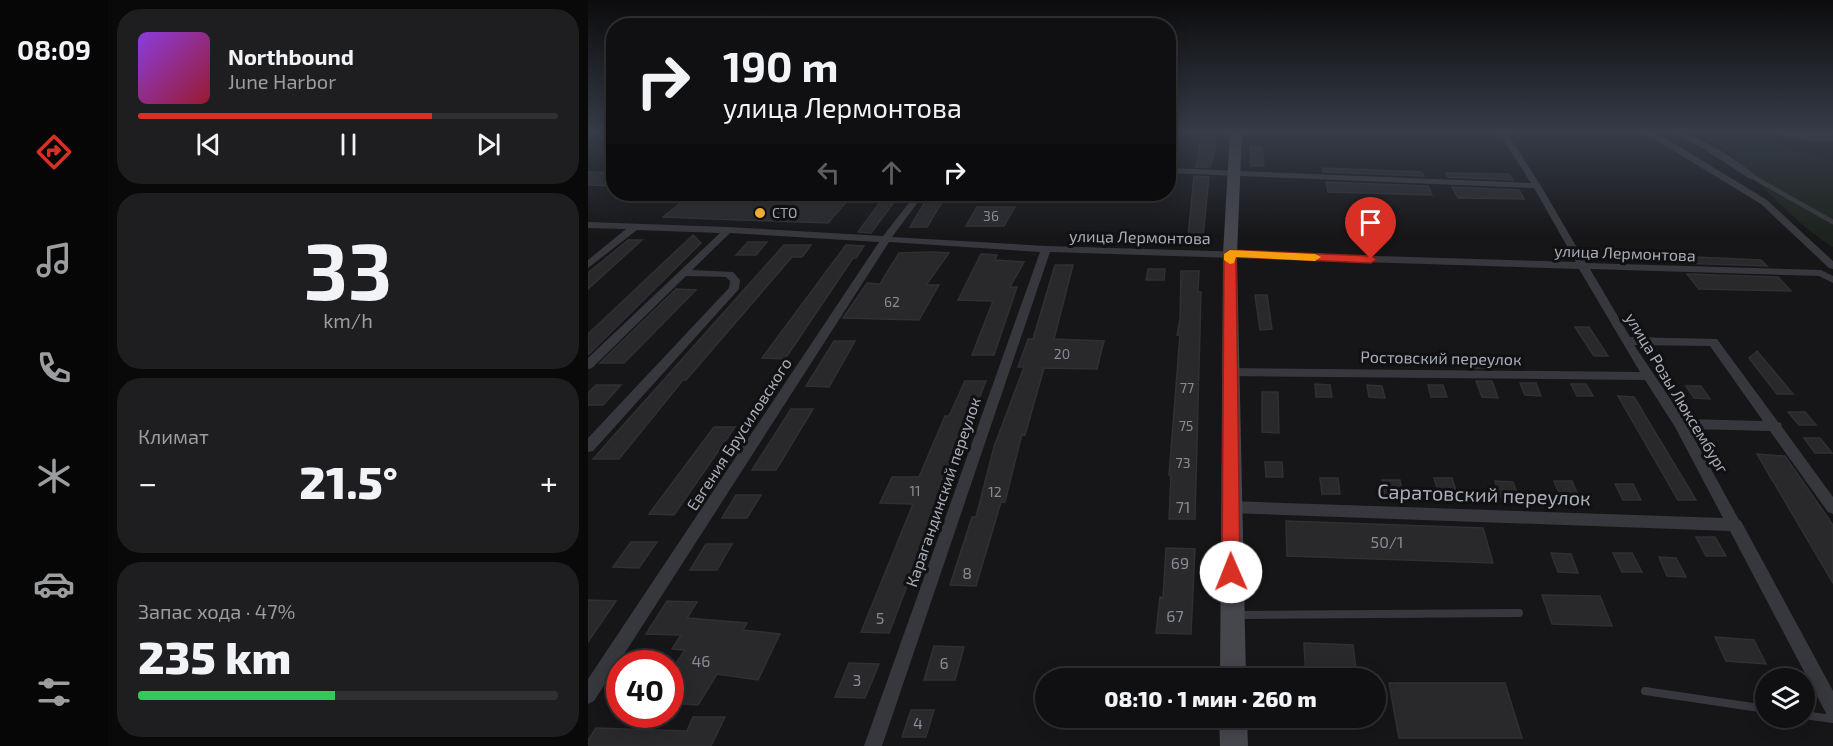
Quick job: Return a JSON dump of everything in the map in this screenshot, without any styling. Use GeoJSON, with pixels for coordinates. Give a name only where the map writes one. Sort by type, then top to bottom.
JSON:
{"type":"FeatureCollection","features":[{"type":"Feature","properties":{"kind":"street"},"geometry":{"type":"LineString","coordinates":[[1233,668],[1230,254],[1234,166]]}},
{"type":"Feature","properties":{"kind":"street","name":"улица Розы Люксембург"},"geometry":{"type":"LineString","coordinates":[[1524,166],[1626,341],[1680,424],[1833,709]]}},
{"type":"Feature","properties":{"kind":"street"},"geometry":{"type":"LineString","coordinates":[[1705,166],[1764,202],[1833,266]]}},
{"type":"Feature","properties":{"kind":"street"},"geometry":{"type":"LineString","coordinates":[[1736,166],[1753,177]]}},
{"type":"Feature","properties":{"kind":"street"},"geometry":{"type":"LineString","coordinates":[[1176,170],[1537,186]]}},
{"type":"Feature","properties":{"kind":"street","name":"Евгения Брусиловского"},"geometry":{"type":"LineString","coordinates":[[588,695],[886,239],[915,201]]}},
{"type":"Feature","properties":{"kind":"street","name":"улица Лермонтова"},"geometry":{"type":"LineString","coordinates":[[588,225],[728,230],[1046,249],[1821,273],[1833,280]]}},
{"type":"Feature","properties":{"kind":"street"},"geometry":{"type":"LineString","coordinates":[[588,265],[636,226]]}},
{"type":"Feature","properties":{"kind":"street"},"geometry":{"type":"LineString","coordinates":[[588,365],[728,230]]}},
{"type":"Feature","properties":{"kind":"street","name":"Карагандинский переулок"},"geometry":{"type":"LineString","coordinates":[[873,746],[1046,249]]}},
{"type":"Feature","properties":{"kind":"street"},"geometry":{"type":"LineString","coordinates":[[588,447],[734,289],[735,280],[729,274],[684,273]]}},
{"type":"Feature","properties":{"kind":"street"},"geometry":{"type":"LineString","coordinates":[[1626,341],[1713,342],[1776,426],[1833,508]]}},
{"type":"Feature","properties":{"kind":"street","name":"Ростовский переулок"},"geometry":{"type":"LineString","coordinates":[[1231,372],[1650,376]]}},
{"type":"Feature","properties":{"kind":"street"},"geometry":{"type":"LineString","coordinates":[[1680,424],[1776,426]]}},
{"type":"Feature","properties":{"kind":"street","name":"Саратовский переулок"},"geometry":{"type":"LineString","coordinates":[[1230,507],[1736,525]]}},
{"type":"Feature","properties":{"kind":"street"},"geometry":{"type":"LineString","coordinates":[[1233,728],[1234,746]]}},
{"type":"Feature","properties":{"kind":"lane"},"geometry":{"type":"LineString","coordinates":[[1753,177],[1833,222]]}},
{"type":"Feature","properties":{"kind":"lane"},"geometry":{"type":"LineString","coordinates":[[1232,615],[1520,613]]}},
{"type":"Feature","properties":{"kind":"lane"},"geometry":{"type":"LineString","coordinates":[[1645,691],[1755,707]]}},
{"type":"Feature","properties":{"kind":"lane"},"geometry":{"type":"LineString","coordinates":[[1815,717],[1833,719]]}},
{"type":"Feature","properties":{"kind":"shaded area"},"geometry":{"type":"Polygon","coordinates":[[[1743,166],[1833,166],[1833,247],[1786,210],[1743,166]]]}},
{"type":"Feature","properties":{"kind":"building"},"geometry":{"type":"Polygon","coordinates":[[[1323,168],[1422,172],[1424,176],[1323,172],[1323,168]]]}},
{"type":"Feature","properties":{"kind":"building"},"geometry":{"type":"Polygon","coordinates":[[[588,172],[606,173],[606,186],[588,185],[588,172]]]}},
{"type":"Feature","properties":{"kind":"building"},"geometry":{"type":"Polygon","coordinates":[[[1446,173],[1509,174],[1513,180],[1448,177],[1446,173]]]}},
{"type":"Feature","properties":{"kind":"building"},"geometry":{"type":"Polygon","coordinates":[[[1194,176],[1209,177],[1203,236],[1188,236],[1194,176]]]}},
{"type":"Feature","properties":{"kind":"building"},"geometry":{"type":"Polygon","coordinates":[[[1326,182],[1428,186],[1432,195],[1328,192],[1326,182]]]}},
{"type":"Feature","properties":{"kind":"building"},"geometry":{"type":"Polygon","coordinates":[[[1452,187],[1519,190],[1524,199],[1458,198],[1452,187]]]}},
{"type":"Feature","properties":{"kind":"building"},"geometry":{"type":"Polygon","coordinates":[[[683,201],[847,201],[828,223],[663,217],[683,201]]]}},
{"type":"Feature","properties":{"kind":"building"},"geometry":{"type":"Polygon","coordinates":[[[881,201],[895,201],[871,233],[858,232],[881,201]]]}},
{"type":"Feature","properties":{"kind":"building"},"geometry":{"type":"Polygon","coordinates":[[[925,202],[942,202],[927,227],[910,227],[925,202]]]}},
{"type":"Feature","properties":{"kind":"building"},"geometry":{"type":"Polygon","coordinates":[[[977,207],[1015,207],[1004,226],[966,226],[977,207]]]}},
{"type":"Feature","properties":{"kind":"building"},"geometry":{"type":"Polygon","coordinates":[[[693,235],[701,243],[588,355],[588,334],[693,235]]]}},
{"type":"Feature","properties":{"kind":"building"},"geometry":{"type":"Polygon","coordinates":[[[628,240],[642,240],[588,289],[588,273],[628,240]]]}},
{"type":"Feature","properties":{"kind":"building"},"geometry":{"type":"Polygon","coordinates":[[[748,242],[767,242],[756,255],[736,255],[748,242]]]}},
{"type":"Feature","properties":{"kind":"building"},"geometry":{"type":"Polygon","coordinates":[[[784,245],[811,245],[802,257],[792,257],[686,380],[683,380],[619,459],[593,459],[784,245]]]}},
{"type":"Feature","properties":{"kind":"building"},"geometry":{"type":"Polygon","coordinates":[[[846,245],[864,246],[856,258],[853,258],[785,359],[762,358],[846,245]]]}},
{"type":"Feature","properties":{"kind":"building"},"geometry":{"type":"Polygon","coordinates":[[[899,253],[949,253],[926,285],[939,285],[919,320],[843,318],[867,283],[880,284],[899,253]]]}},
{"type":"Feature","properties":{"kind":"building"},"geometry":{"type":"Polygon","coordinates":[[[981,254],[997,255],[995,260],[1024,262],[1010,287],[1017,287],[994,355],[972,355],[993,301],[958,300],[981,254]]]}},
{"type":"Feature","properties":{"kind":"building"},"geometry":{"type":"Polygon","coordinates":[[[1672,256],[1761,260],[1767,266],[1678,263],[1672,256]]]}},
{"type":"Feature","properties":{"kind":"building"},"geometry":{"type":"Polygon","coordinates":[[[1055,265],[1073,265],[1054,339],[1104,341],[1097,369],[1044,368],[1025,435],[1022,434],[1005,502],[1001,502],[976,586],[950,585],[972,517],[976,517],[994,447],[1024,367],[1018,367],[1028,339],[1033,339],[1055,265]]]}},
{"type":"Feature","properties":{"kind":"building"},"geometry":{"type":"Polygon","coordinates":[[[1148,269],[1165,269],[1164,280],[1146,280],[1148,269]]]}},
{"type":"Feature","properties":{"kind":"building"},"geometry":{"type":"Polygon","coordinates":[[[1181,271],[1199,271],[1198,292],[1201,292],[1195,519],[1169,519],[1171,475],[1169,475],[1180,335],[1177,335],[1180,319],[1181,271]]]}},
{"type":"Feature","properties":{"kind":"building"},"geometry":{"type":"Polygon","coordinates":[[[1687,274],[1778,277],[1791,291],[1699,289],[1687,274]]]}},
{"type":"Feature","properties":{"kind":"building"},"geometry":{"type":"Polygon","coordinates":[[[676,289],[696,290],[624,363],[600,363],[676,289]]]}},
{"type":"Feature","properties":{"kind":"building"},"geometry":{"type":"Polygon","coordinates":[[[1255,295],[1267,295],[1272,329],[1260,330],[1255,295]]]}},
{"type":"Feature","properties":{"kind":"building"},"geometry":{"type":"Polygon","coordinates":[[[1575,327],[1589,327],[1608,356],[1594,356],[1575,327]]]}},
{"type":"Feature","properties":{"kind":"building"},"geometry":{"type":"Polygon","coordinates":[[[834,341],[855,341],[829,387],[806,386],[834,341]]]}},
{"type":"Feature","properties":{"kind":"building"},"geometry":{"type":"Polygon","coordinates":[[[1757,351],[1793,394],[1777,394],[1749,358],[1757,351]]]}},
{"type":"Feature","properties":{"kind":"building"},"geometry":{"type":"Polygon","coordinates":[[[1468,355],[1483,355],[1487,368],[1472,368],[1468,355]]]}},
{"type":"Feature","properties":{"kind":"building"},"geometry":{"type":"Polygon","coordinates":[[[965,381],[986,381],[889,633],[861,632],[913,504],[880,503],[892,477],[919,477],[945,416],[949,416],[965,381]]]}},
{"type":"Feature","properties":{"kind":"building"},"geometry":{"type":"Polygon","coordinates":[[[1476,381],[1492,381],[1498,398],[1482,397],[1476,381]]]}},
{"type":"Feature","properties":{"kind":"building"},"geometry":{"type":"Polygon","coordinates":[[[1520,383],[1536,383],[1541,396],[1525,395],[1520,383]]]}},
{"type":"Feature","properties":{"kind":"building"},"geometry":{"type":"Polygon","coordinates":[[[1315,384],[1330,385],[1332,397],[1316,397],[1315,384]]]}},
{"type":"Feature","properties":{"kind":"building"},"geometry":{"type":"Polygon","coordinates":[[[1571,384],[1586,384],[1593,396],[1577,396],[1571,384]]]}},
{"type":"Feature","properties":{"kind":"building"},"geometry":{"type":"Polygon","coordinates":[[[596,385],[621,385],[603,405],[588,405],[588,393],[596,385]]]}},
{"type":"Feature","properties":{"kind":"building"},"geometry":{"type":"Polygon","coordinates":[[[1367,385],[1382,386],[1385,398],[1369,397],[1367,385]]]}},
{"type":"Feature","properties":{"kind":"building"},"geometry":{"type":"Polygon","coordinates":[[[1428,385],[1443,385],[1447,397],[1431,397],[1428,385]]]}},
{"type":"Feature","properties":{"kind":"building"},"geometry":{"type":"Polygon","coordinates":[[[1686,386],[1701,386],[1710,399],[1694,398],[1686,386]]]}},
{"type":"Feature","properties":{"kind":"building"},"geometry":{"type":"Polygon","coordinates":[[[1262,392],[1278,392],[1279,433],[1262,432],[1262,392]]]}},
{"type":"Feature","properties":{"kind":"building"},"geometry":{"type":"Polygon","coordinates":[[[1618,396],[1634,397],[1696,500],[1678,500],[1618,396]]]}},
{"type":"Feature","properties":{"kind":"building"},"geometry":{"type":"Polygon","coordinates":[[[791,409],[813,409],[776,470],[752,470],[791,409]]]}},
{"type":"Feature","properties":{"kind":"building"},"geometry":{"type":"Polygon","coordinates":[[[1788,412],[1805,412],[1816,425],[1799,425],[1788,412]]]}},
{"type":"Feature","properties":{"kind":"building"},"geometry":{"type":"Polygon","coordinates":[[[714,427],[735,427],[674,515],[649,514],[714,427]]]}},
{"type":"Feature","properties":{"kind":"building"},"geometry":{"type":"Polygon","coordinates":[[[1804,438],[1820,438],[1832,453],[1815,453],[1804,438]]]}},
{"type":"Feature","properties":{"kind":"building"},"geometry":{"type":"Polygon","coordinates":[[[1757,454],[1785,456],[1833,525],[1833,583],[1757,454]]]}},
{"type":"Feature","properties":{"kind":"building"},"geometry":{"type":"Polygon","coordinates":[[[1265,462],[1282,462],[1283,477],[1266,477],[1265,462]]]}},
{"type":"Feature","properties":{"kind":"building"},"geometry":{"type":"Polygon","coordinates":[[[1320,478],[1338,478],[1340,494],[1322,494],[1320,478]]]}},
{"type":"Feature","properties":{"kind":"building"},"geometry":{"type":"Polygon","coordinates":[[[1434,478],[1452,478],[1457,494],[1439,494],[1434,478]]]}},
{"type":"Feature","properties":{"kind":"building"},"geometry":{"type":"Polygon","coordinates":[[[1382,480],[1400,480],[1403,496],[1385,496],[1382,480]]]}},
{"type":"Feature","properties":{"kind":"building"},"geometry":{"type":"Polygon","coordinates":[[[1495,481],[1513,482],[1519,498],[1500,497],[1495,481]]]}},
{"type":"Feature","properties":{"kind":"building"},"geometry":{"type":"Polygon","coordinates":[[[1554,481],[1572,481],[1579,497],[1561,497],[1554,481]]]}},
{"type":"Feature","properties":{"kind":"building"},"geometry":{"type":"Polygon","coordinates":[[[1615,484],[1633,484],[1641,500],[1623,500],[1615,484]]]}},
{"type":"Feature","properties":{"kind":"building"},"geometry":{"type":"Polygon","coordinates":[[[736,495],[761,495],[747,518],[722,518],[736,495]]]}},
{"type":"Feature","properties":{"kind":"building"},"geometry":{"type":"Polygon","coordinates":[[[1286,521],[1483,528],[1493,563],[1287,556],[1286,521]]]}},
{"type":"Feature","properties":{"kind":"building"},"geometry":{"type":"Polygon","coordinates":[[[1696,537],[1715,537],[1726,556],[1706,556],[1696,537]]]}},
{"type":"Feature","properties":{"kind":"building"},"geometry":{"type":"Polygon","coordinates":[[[631,542],[657,542],[639,568],[613,567],[631,542]]]}},
{"type":"Feature","properties":{"kind":"building"},"geometry":{"type":"Polygon","coordinates":[[[706,544],[732,544],[717,570],[690,570],[706,544]]]}},
{"type":"Feature","properties":{"kind":"building"},"geometry":{"type":"Polygon","coordinates":[[[1166,548],[1195,549],[1191,634],[1156,633],[1160,597],[1163,598],[1166,548]]]}},
{"type":"Feature","properties":{"kind":"building"},"geometry":{"type":"Polygon","coordinates":[[[1551,553],[1571,554],[1578,573],[1558,572],[1551,553]]]}},
{"type":"Feature","properties":{"kind":"building"},"geometry":{"type":"Polygon","coordinates":[[[1613,553],[1632,553],[1642,572],[1622,572],[1613,553]]]}},
{"type":"Feature","properties":{"kind":"building"},"geometry":{"type":"Polygon","coordinates":[[[1659,557],[1676,558],[1686,577],[1667,576],[1659,557]]]}},
{"type":"Feature","properties":{"kind":"building"},"geometry":{"type":"Polygon","coordinates":[[[1542,595],[1600,596],[1612,626],[1552,624],[1542,595]]]}},
{"type":"Feature","properties":{"kind":"building"},"geometry":{"type":"Polygon","coordinates":[[[588,600],[616,601],[588,642],[588,600]]]}},
{"type":"Feature","properties":{"kind":"building"},"geometry":{"type":"Polygon","coordinates":[[[667,601],[697,602],[687,618],[747,623],[743,630],[780,634],[758,680],[717,674],[698,705],[684,704],[685,650],[672,649],[681,635],[646,634],[667,601]]]}},
{"type":"Feature","properties":{"kind":"building"},"geometry":{"type":"Polygon","coordinates":[[[1715,637],[1754,640],[1766,664],[1726,661],[1715,637]]]}},
{"type":"Feature","properties":{"kind":"building"},"geometry":{"type":"Polygon","coordinates":[[[1304,643],[1353,645],[1356,668],[1305,668],[1304,643]]]}},
{"type":"Feature","properties":{"kind":"building"},"geometry":{"type":"Polygon","coordinates":[[[934,646],[964,647],[955,680],[924,680],[934,646]]]}},
{"type":"Feature","properties":{"kind":"building"},"geometry":{"type":"Polygon","coordinates":[[[849,663],[879,664],[865,698],[835,697],[849,663]]]}},
{"type":"Feature","properties":{"kind":"building"},"geometry":{"type":"Polygon","coordinates":[[[1389,683],[1505,683],[1522,738],[1399,738],[1389,683]]]}},
{"type":"Feature","properties":{"kind":"building"},"geometry":{"type":"Polygon","coordinates":[[[911,710],[934,710],[926,737],[902,737],[911,710]]]}},
{"type":"Feature","properties":{"kind":"building"},"geometry":{"type":"Polygon","coordinates":[[[693,717],[725,717],[711,746],[588,746],[588,740],[596,728],[687,731],[693,717]]]}},
{"type":"Feature","properties":{"kind":"slow traffic"},"geometry":{"type":"LineString","coordinates":[[1230,260],[1230,254],[1315,257]]}},
{"type":"Feature","properties":{"kind":"place","name":"СТО"},"geometry":{"type":"Point","coordinates":[760,213]}},
{"type":"Feature","properties":{"kind":"route"},"geometry":{"type":"LineString","coordinates":[[1231,572],[1230,254],[1371,259]]}}]}
